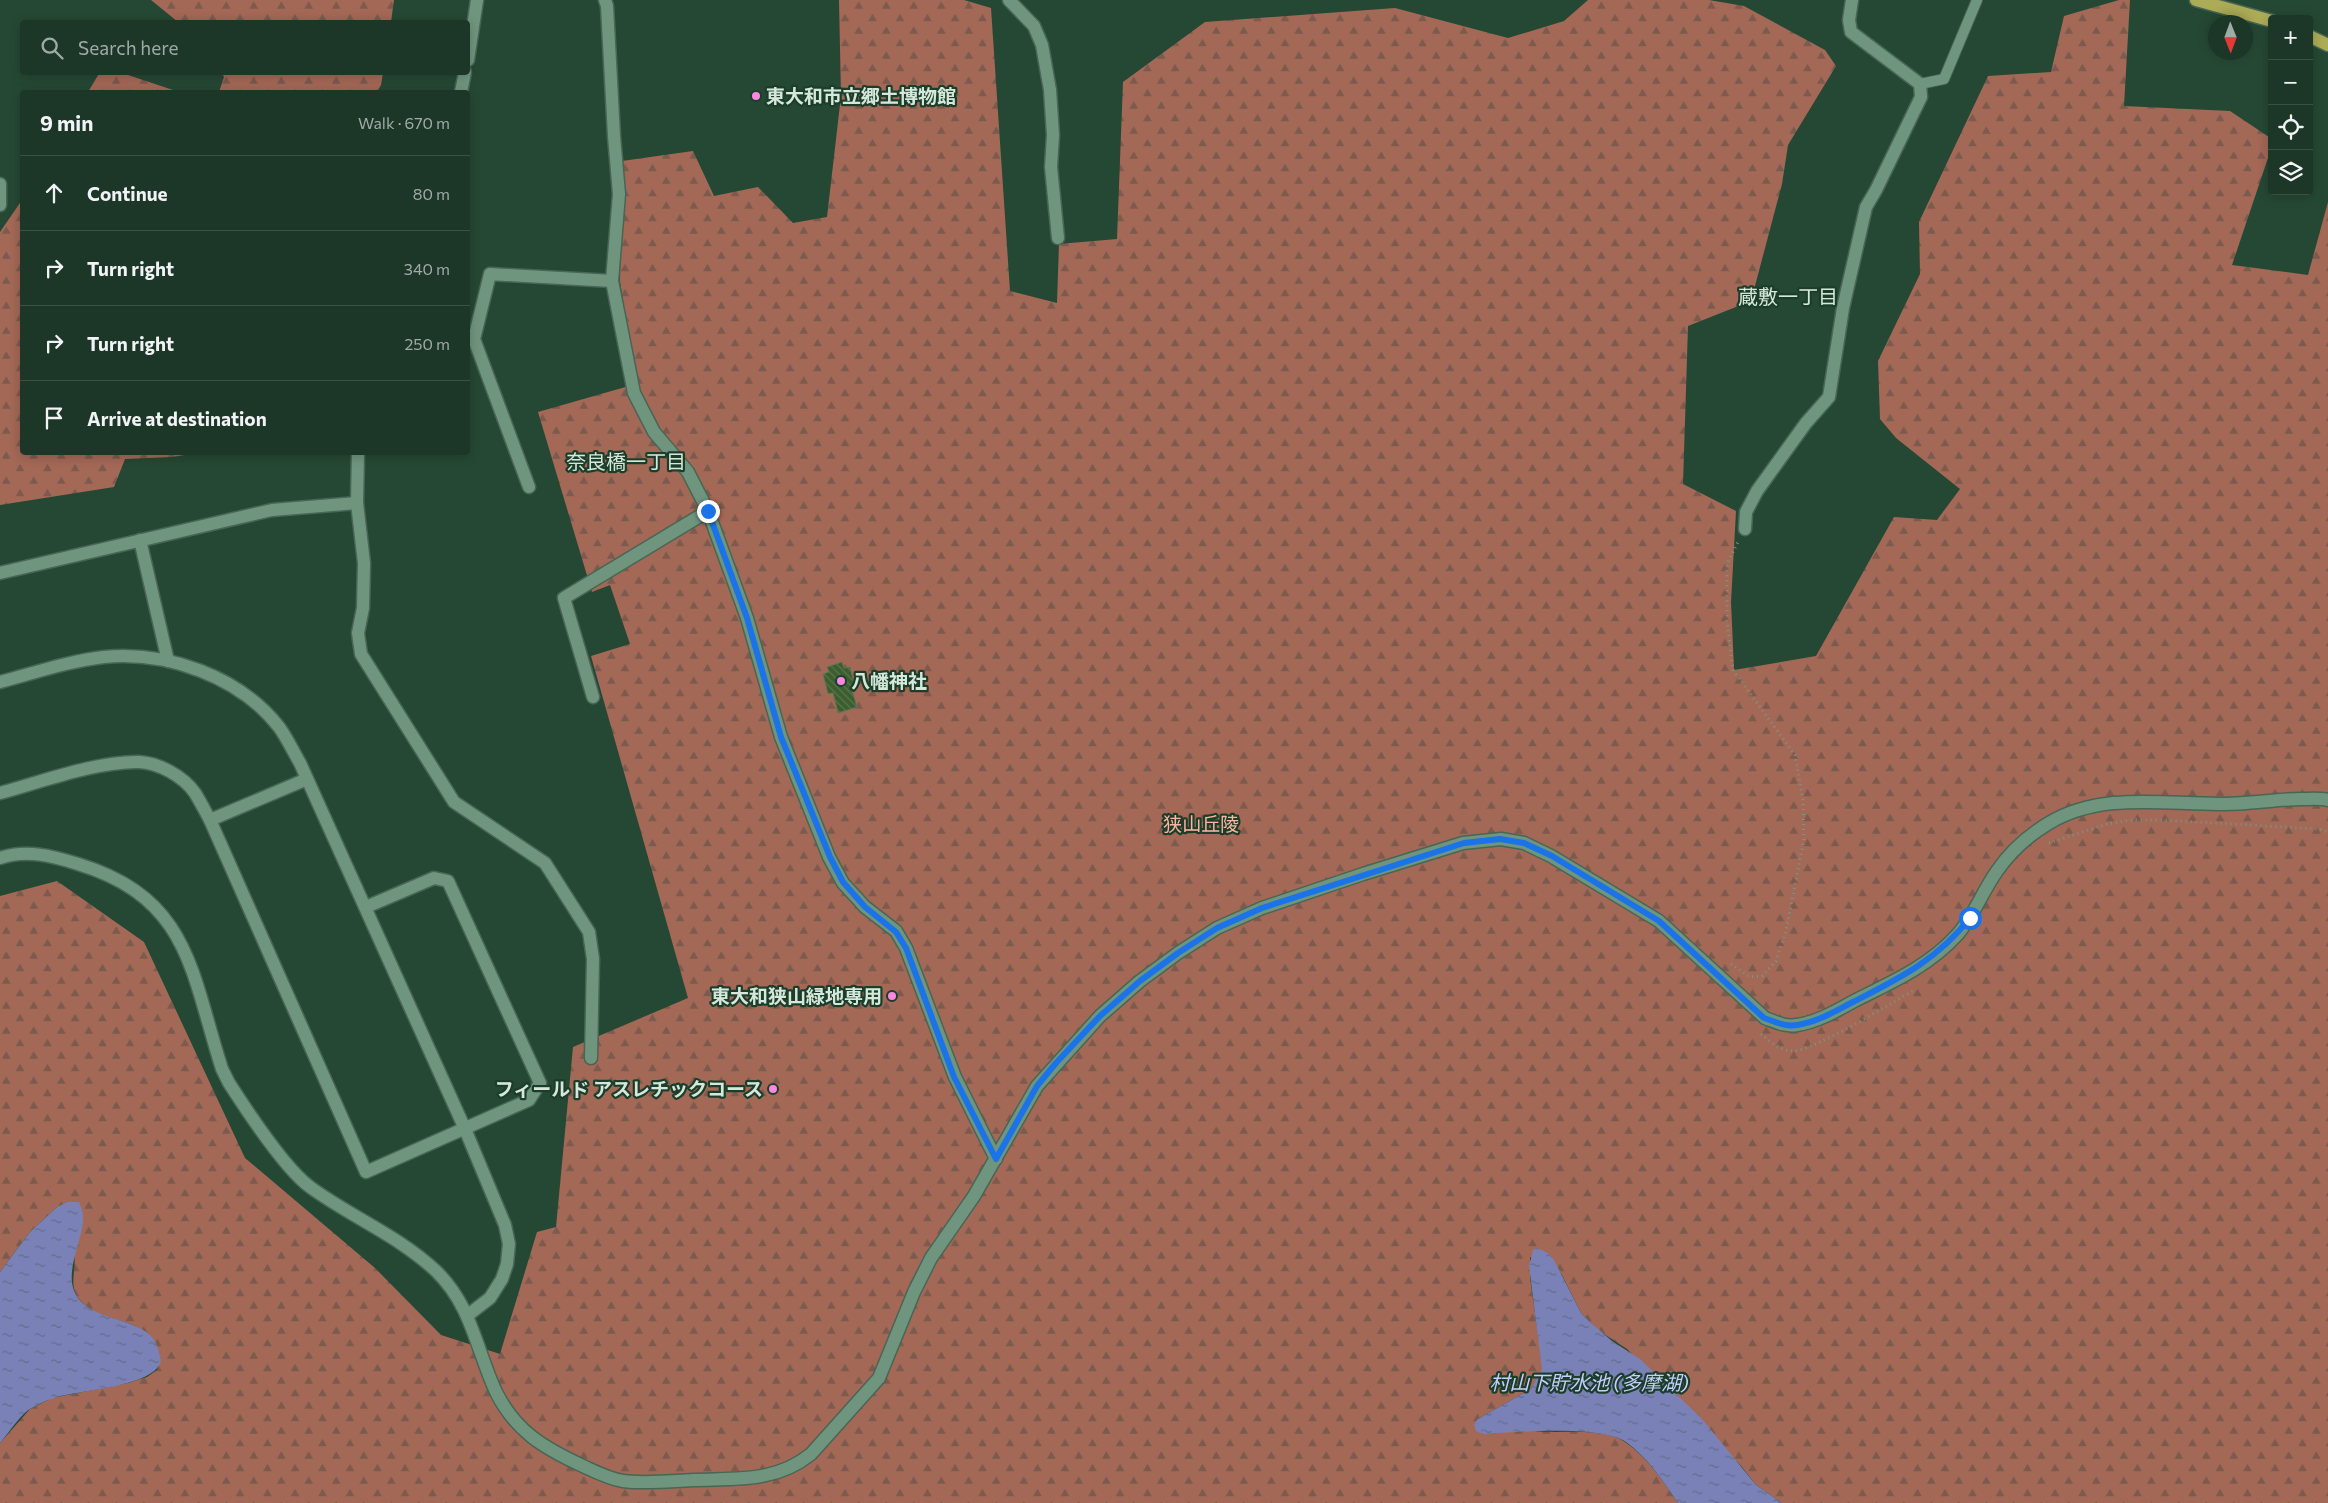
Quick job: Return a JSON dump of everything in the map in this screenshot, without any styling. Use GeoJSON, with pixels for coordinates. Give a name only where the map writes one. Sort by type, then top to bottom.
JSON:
{"type":"FeatureCollection","features":[{"type":"Feature","properties":{"kind":"main road"},"geometry":{"type":"LineString","coordinates":[[2196,0],[2268,20]]}},
{"type":"Feature","properties":{"kind":"main road"},"geometry":{"type":"LineString","coordinates":[[2313,38],[2328,45]]}},
{"type":"Feature","properties":{"kind":"street"},"geometry":{"type":"LineString","coordinates":[[470,47],[477,0]]}},
{"type":"Feature","properties":{"kind":"street"},"geometry":{"type":"LineString","coordinates":[[605,0],[608,6],[614,136],[619,194],[612,281],[634,393],[654,432],[688,472],[708,511],[747,618],[781,737],[826,848],[843,882],[865,907],[896,932],[906,948],[954,1077],[996,1159]]}},
{"type":"Feature","properties":{"kind":"street"},"geometry":{"type":"LineString","coordinates":[[1008,0],[1034,26],[1042,45],[1050,90],[1053,135],[1051,167],[1058,238]]}},
{"type":"Feature","properties":{"kind":"street"},"geometry":{"type":"LineString","coordinates":[[1746,528],[1746,512],[1757,491],[1806,423],[1829,396],[1843,308],[1866,207],[1921,97],[1920,84],[1851,32],[1849,20],[1852,0]]}},
{"type":"Feature","properties":{"kind":"street"},"geometry":{"type":"LineString","coordinates":[[462,90],[465,75]]}},
{"type":"Feature","properties":{"kind":"street"},"geometry":{"type":"LineString","coordinates":[[0,184],[0,205]]}},
{"type":"Feature","properties":{"kind":"street"},"geometry":{"type":"LineString","coordinates":[[529,487],[474,339],[490,274],[612,281]]}},
{"type":"Feature","properties":{"kind":"street"},"geometry":{"type":"LineString","coordinates":[[358,455],[357,503],[364,563],[363,608],[358,633],[361,654],[454,802],[545,863],[588,932],[593,959],[591,1058]]}},
{"type":"Feature","properties":{"kind":"street"},"geometry":{"type":"LineString","coordinates":[[0,573],[272,510],[357,503]]}},
{"type":"Feature","properties":{"kind":"street"},"geometry":{"type":"LineString","coordinates":[[593,697],[564,598],[708,511]]}},
{"type":"Feature","properties":{"kind":"street"},"geometry":{"type":"LineString","coordinates":[[140,540],[168,660]]}},
{"type":"Feature","properties":{"kind":"street"},"geometry":{"type":"LineString","coordinates":[[0,682],[102,658],[130,656],[168,660],[216,678],[240,691],[279,727],[307,779],[366,907],[503,1218],[509,1244],[507,1264],[502,1279],[490,1298],[468,1315]]}},
{"type":"Feature","properties":{"kind":"street"},"geometry":{"type":"LineString","coordinates":[[0,793],[117,763],[140,762],[156,766],[181,780],[194,792],[210,820],[366,1172],[529,1100],[540,1083],[448,881],[434,878],[366,907]]}},
{"type":"Feature","properties":{"kind":"street"},"geometry":{"type":"LineString","coordinates":[[210,820],[307,779]]}},
{"type":"Feature","properties":{"kind":"street"},"geometry":{"type":"LineString","coordinates":[[0,858],[26,854],[50,855],[118,878],[148,898],[182,942],[228,1083],[285,1162],[309,1186],[418,1255],[452,1288],[468,1315],[496,1392],[511,1417],[526,1433],[548,1449],[610,1478],[636,1482],[771,1476],[800,1463],[811,1454],[879,1378],[914,1292],[931,1258],[974,1196],[1037,1086],[1100,1016],[1140,981],[1178,953],[1217,928],[1262,908],[1464,843],[1500,839],[1524,843],[1552,856],[1659,921],[1764,1018],[1785,1026],[1798,1025],[1825,1016],[1897,980],[1940,952],[1970,918],[1996,872],[2011,854],[2030,836],[2050,822],[2082,810],[2131,801],[2220,804],[2286,799],[2328,800]]}},
{"type":"Feature","properties":{"kind":"lane"},"geometry":{"type":"LineString","coordinates":[[1920,84],[1944,79],[1977,0]]}},
{"type":"Feature","properties":{"kind":"path"},"geometry":{"type":"LineString","coordinates":[[1729,962],[1750,977],[1762,976],[1776,961],[1786,931],[1804,839],[1803,800],[1795,755],[1733,670],[1727,621],[1727,564],[1746,528]]}},
{"type":"Feature","properties":{"kind":"path"},"geometry":{"type":"LineString","coordinates":[[2042,848],[2064,837],[2132,820],[2319,829],[2328,832]]}},
{"type":"Feature","properties":{"kind":"path"},"geometry":{"type":"LineString","coordinates":[[1756,1029],[1768,1041],[1783,1049],[1795,1051],[1835,1034],[1916,988]]}},
{"type":"Feature","properties":{"kind":"green space"},"geometry":{"type":"Polygon","coordinates":[[[151,0],[394,0],[391,20],[176,20],[151,0]]]}},
{"type":"Feature","properties":{"kind":"green space","name":"狭山丘陵"},"geometry":{"type":"Polygon","coordinates":[[[839,0],[964,0],[991,8],[1010,291],[1057,303],[1059,244],[1117,239],[1123,82],[1205,22],[1395,8],[1508,38],[1564,21],[1588,0],[1709,0],[1744,6],[1825,50],[1836,66],[1788,145],[1782,184],[1751,301],[1688,326],[1683,484],[1736,511],[1731,602],[1734,670],[1816,656],[1894,517],[1937,520],[1960,489],[1896,438],[1880,419],[1878,361],[1920,274],[1919,222],[1988,76],[2051,72],[2064,16],[2119,0],[2130,0],[2124,106],[2230,111],[2268,136],[2268,158],[2232,265],[2308,275],[2328,202],[2328,1503],[1782,1503],[1756,1485],[1742,1467],[1627,1349],[1598,1330],[1581,1313],[1561,1273],[1530,1257],[1530,1278],[1543,1369],[1531,1389],[1478,1419],[1527,1430],[1581,1432],[1616,1437],[1633,1448],[1648,1462],[1678,1503],[0,1503],[0,1443],[30,1409],[52,1398],[128,1383],[147,1377],[157,1370],[161,1359],[154,1343],[145,1333],[135,1326],[101,1315],[90,1309],[79,1299],[73,1283],[75,1259],[73,1248],[57,1207],[30,1232],[0,1272],[0,896],[57,881],[144,942],[245,1158],[375,1268],[441,1335],[500,1354],[537,1232],[556,1227],[573,1047],[688,998],[591,656],[630,644],[610,585],[592,592],[538,412],[636,384],[620,281],[622,161],[693,151],[714,196],[758,187],[793,223],[827,217],[841,96],[839,0]]]}},
{"type":"Feature","properties":{"kind":"green space"},"geometry":{"type":"Polygon","coordinates":[[[98,75],[128,75],[173,90],[89,90],[98,75]]]}},
{"type":"Feature","properties":{"kind":"green space"},"geometry":{"type":"Polygon","coordinates":[[[223,75],[383,75],[378,90],[220,90],[223,75]]]}},
{"type":"Feature","properties":{"kind":"green space"},"geometry":{"type":"Polygon","coordinates":[[[20,203],[20,455],[184,455],[125,459],[114,487],[0,505],[0,232],[20,203]]]}},
{"type":"Feature","properties":{"kind":"water"},"geometry":{"type":"Polygon","coordinates":[[[68,1202],[79,1202],[83,1215],[72,1268],[73,1289],[78,1298],[98,1312],[145,1331],[153,1339],[161,1360],[156,1369],[146,1376],[131,1382],[65,1395],[30,1409],[0,1443],[0,1272],[30,1232],[57,1207],[68,1202]]]}},
{"type":"Feature","properties":{"kind":"water","name":"村山下貯水池 (多摩湖)"},"geometry":{"type":"Polygon","coordinates":[[[1537,1248],[1548,1253],[1554,1260],[1581,1313],[1612,1341],[1640,1359],[1702,1419],[1756,1485],[1782,1503],[1678,1503],[1661,1478],[1634,1448],[1614,1437],[1597,1433],[1536,1431],[1484,1434],[1476,1431],[1474,1424],[1478,1419],[1531,1389],[1542,1369],[1529,1266],[1533,1250],[1537,1248]]]}},
{"type":"Feature","properties":{"kind":"building"},"geometry":{"type":"Polygon","coordinates":[[[842,662],[844,668],[850,667],[855,686],[851,687],[857,707],[838,713],[833,693],[828,694],[823,674],[829,672],[827,667],[842,662]]]}},
{"type":"Feature","properties":{"kind":"place","name":"東大和市立郷土博物館"},"geometry":{"type":"Point","coordinates":[756,96]}},
{"type":"Feature","properties":{"kind":"place","name":"八幡神社"},"geometry":{"type":"Point","coordinates":[841,681]}},
{"type":"Feature","properties":{"kind":"place","name":"東大和狭山緑地専用"},"geometry":{"type":"Point","coordinates":[892,996]}},
{"type":"Feature","properties":{"kind":"place","name":"フィールド アスレチックコース"},"geometry":{"type":"Point","coordinates":[773,1089]}},
{"type":"Feature","properties":{"kind":"district","name":"蔵敷一丁目"},"geometry":{"type":"Point","coordinates":[1788,297]}},
{"type":"Feature","properties":{"kind":"district","name":"奈良橋一丁目"},"geometry":{"type":"Point","coordinates":[626,462]}},
{"type":"Feature","properties":{"kind":"route"},"geometry":{"type":"LineString","coordinates":[[708,511],[731,569],[781,737],[810,814],[843,882],[865,907],[896,932],[906,948],[954,1077],[996,1159],[1037,1086],[1056,1063],[1100,1016],[1140,981],[1178,953],[1217,928],[1262,908],[1362,874],[1464,843],[1500,839],[1524,843],[1552,856],[1659,921],[1764,1018],[1785,1026],[1810,1022],[1825,1016],[1906,975],[1940,952],[1970,918]]}}]}
